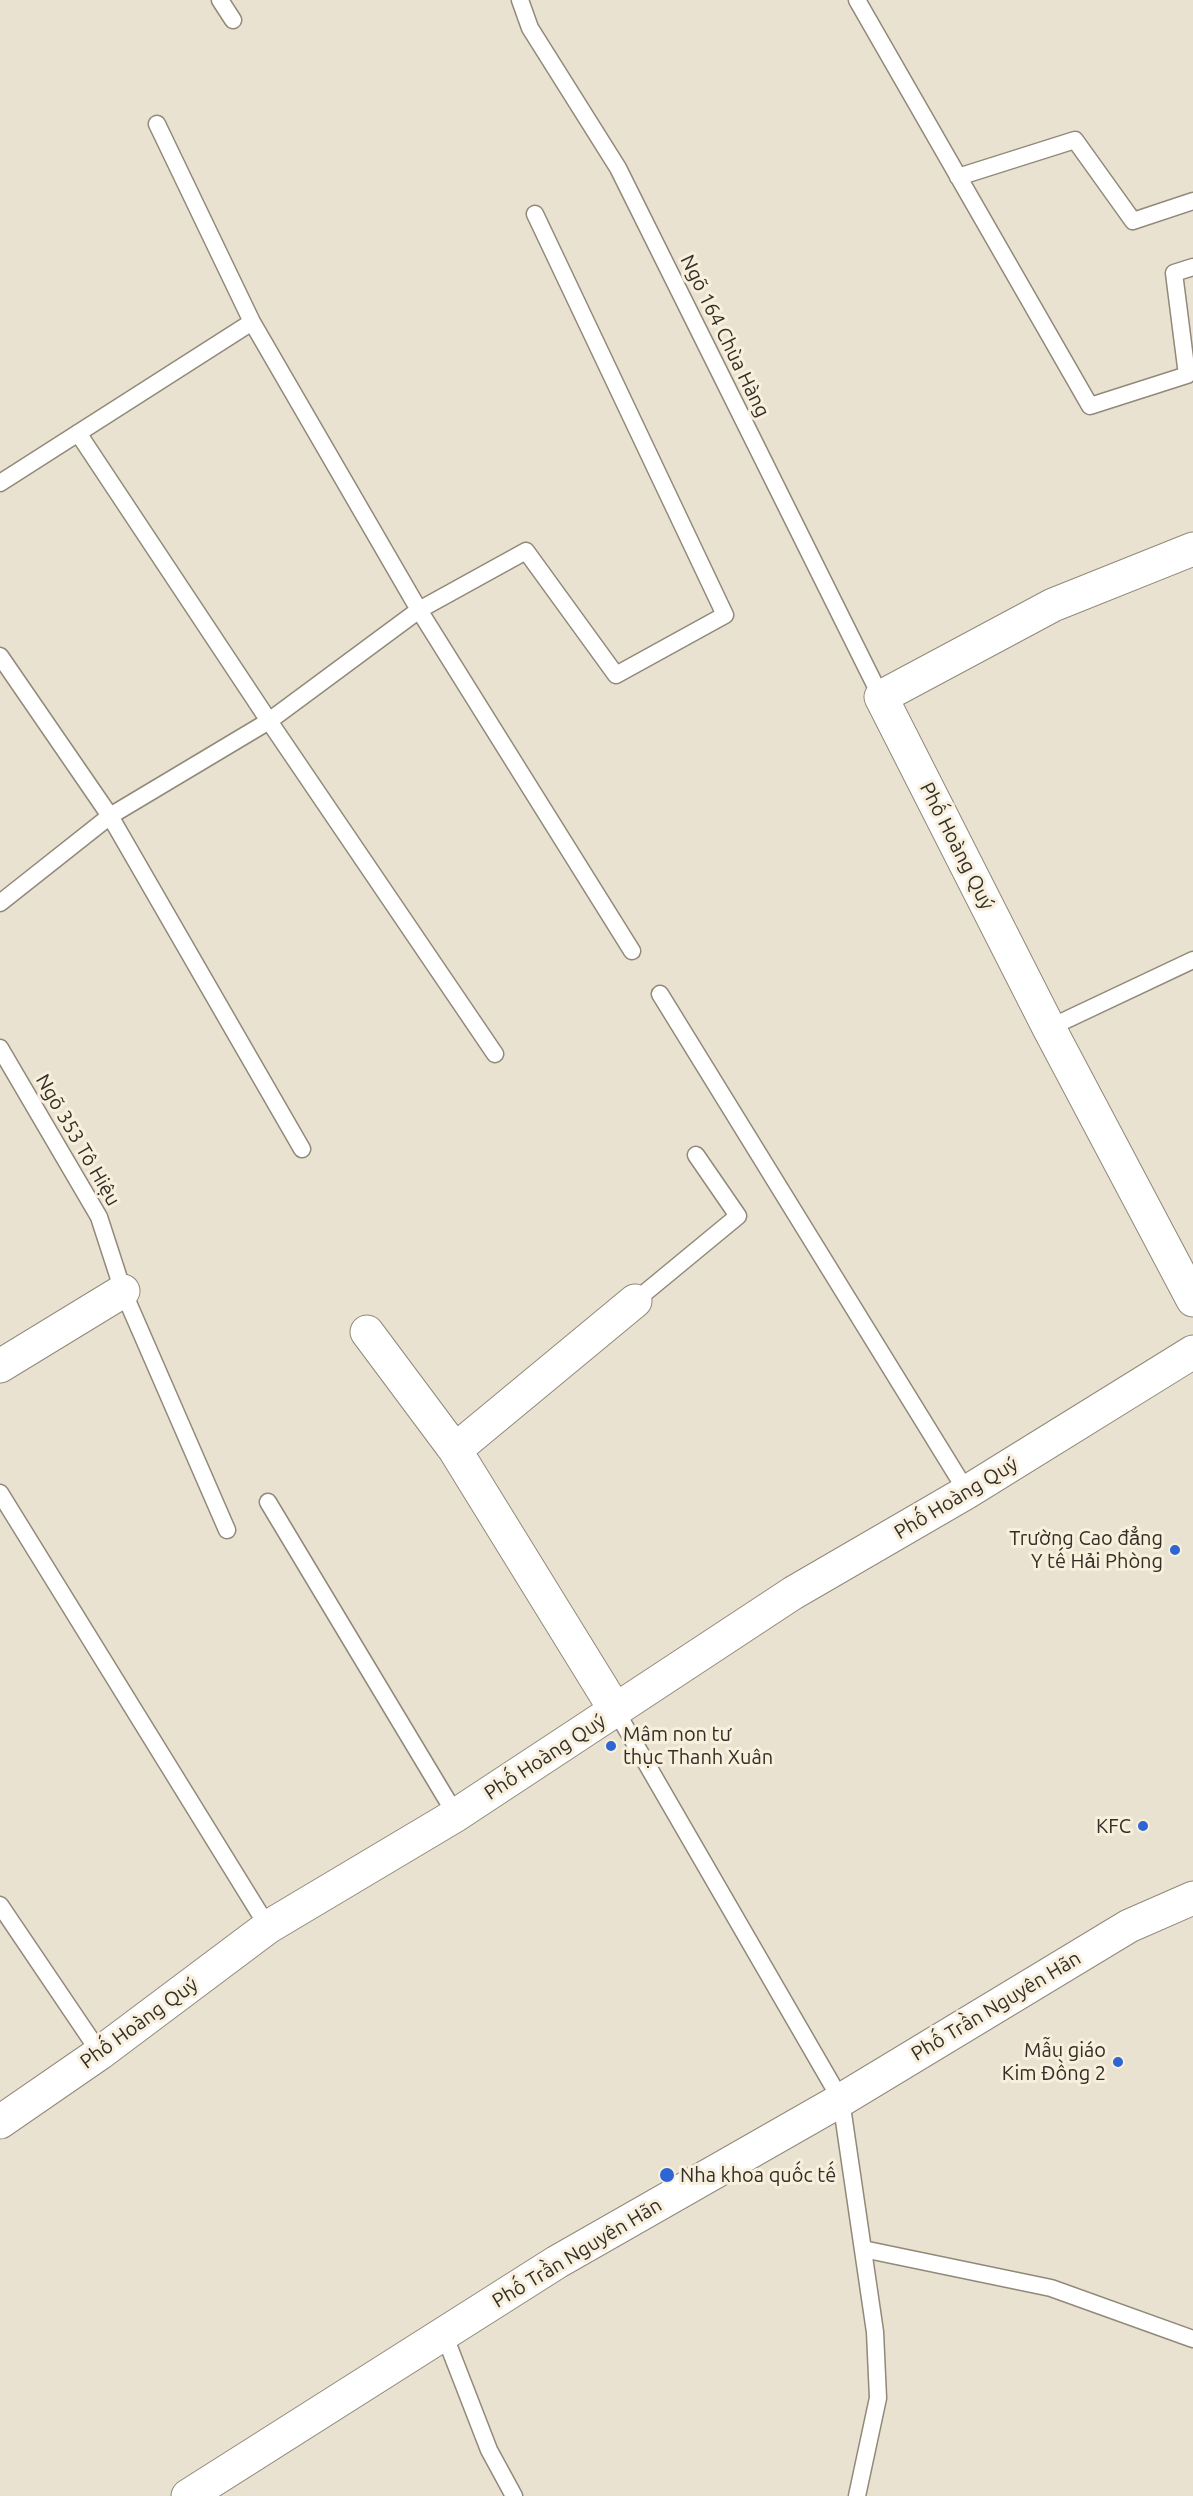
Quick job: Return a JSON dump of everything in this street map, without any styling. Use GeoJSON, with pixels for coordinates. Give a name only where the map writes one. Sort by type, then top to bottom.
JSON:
{"type":"FeatureCollection","features":[{"type":"Feature","properties":{"kind":"street"},"geometry":{"type":"LineString","coordinates":[[881,697],[1053,605],[1193,549]]}},
{"type":"Feature","properties":{"kind":"street","name":"Phố Hoàng Quý"},"geometry":{"type":"LineString","coordinates":[[881,697],[1049,1028],[1193,1300]]}},
{"type":"Feature","properties":{"kind":"street"},"geometry":{"type":"LineString","coordinates":[[0,1366],[123,1291]]}},
{"type":"Feature","properties":{"kind":"street"},"geometry":{"type":"LineString","coordinates":[[454,1450],[635,1301]]}},
{"type":"Feature","properties":{"kind":"street"},"geometry":{"type":"LineString","coordinates":[[367,1332],[454,1450],[616,1711]]}},
{"type":"Feature","properties":{"kind":"street","name":"Phố Hoàng Quý"},"geometry":{"type":"LineString","coordinates":[[0,2122],[100,2052],[268,1927],[456,1815],[793,1593],[967,1492],[1193,1352]]}},
{"type":"Feature","properties":{"kind":"street","name":"Phố Trần Nguyên Hãn"},"geometry":{"type":"LineString","coordinates":[[188,2496],[557,2262],[842,2100],[1129,1926],[1193,1898]]}},
{"type":"Feature","properties":{"kind":"lane"},"geometry":{"type":"LineString","coordinates":[[220,0],[233,20]]}},
{"type":"Feature","properties":{"kind":"lane","name":"Ngõ 164 Chùa Hàng"},"geometry":{"type":"LineString","coordinates":[[520,0],[530,28],[618,168],[881,697]]}},
{"type":"Feature","properties":{"kind":"lane"},"geometry":{"type":"LineString","coordinates":[[856,0],[1090,406],[1186,375],[1174,273],[1193,267]]}},
{"type":"Feature","properties":{"kind":"lane"},"geometry":{"type":"LineString","coordinates":[[157,124],[252,322],[419,610],[632,951]]}},
{"type":"Feature","properties":{"kind":"lane"},"geometry":{"type":"LineString","coordinates":[[958,177],[1075,140],[1133,221],[1193,201]]}},
{"type":"Feature","properties":{"kind":"lane"},"geometry":{"type":"LineString","coordinates":[[0,903],[110,816],[269,721],[419,610],[526,551],[616,675],[725,615],[535,214]]}},
{"type":"Feature","properties":{"kind":"lane"},"geometry":{"type":"LineString","coordinates":[[0,483],[252,322]]}},
{"type":"Feature","properties":{"kind":"lane"},"geometry":{"type":"LineString","coordinates":[[78,433],[269,721],[495,1054]]}},
{"type":"Feature","properties":{"kind":"lane"},"geometry":{"type":"LineString","coordinates":[[0,656],[110,816],[302,1149]]}},
{"type":"Feature","properties":{"kind":"lane"},"geometry":{"type":"LineString","coordinates":[[1049,1028],[1193,960]]}},
{"type":"Feature","properties":{"kind":"lane"},"geometry":{"type":"LineString","coordinates":[[660,994],[967,1492]]}},
{"type":"Feature","properties":{"kind":"lane","name":"Ngõ 353 Tô Hiệu"},"geometry":{"type":"LineString","coordinates":[[0,1048],[99,1217],[123,1291],[227,1530]]}},
{"type":"Feature","properties":{"kind":"lane"},"geometry":{"type":"LineString","coordinates":[[635,1301],[738,1216],[696,1155]]}},
{"type":"Feature","properties":{"kind":"lane"},"geometry":{"type":"LineString","coordinates":[[0,1493],[268,1927]]}},
{"type":"Feature","properties":{"kind":"lane"},"geometry":{"type":"LineString","coordinates":[[268,1502],[456,1815]]}},
{"type":"Feature","properties":{"kind":"lane"},"geometry":{"type":"LineString","coordinates":[[616,1711],[842,2100],[875,2332],[878,2398],[857,2496]]}},
{"type":"Feature","properties":{"kind":"lane"},"geometry":{"type":"LineString","coordinates":[[0,1905],[100,2052]]}},
{"type":"Feature","properties":{"kind":"lane"},"geometry":{"type":"LineString","coordinates":[[863,2249],[1051,2288],[1193,2339]]}},
{"type":"Feature","properties":{"kind":"lane"},"geometry":{"type":"LineString","coordinates":[[444,2334],[489,2450],[514,2496]]}},
{"type":"Feature","properties":{"kind":"place","name":"Trường Cao đẳng Y tế Hải Phòng"},"geometry":{"type":"Point","coordinates":[1175,1550]}},
{"type":"Feature","properties":{"kind":"place","name":"Mâm non tư thục Thanh Xuân"},"geometry":{"type":"Point","coordinates":[611,1746]}},
{"type":"Feature","properties":{"kind":"place","name":"KFC"},"geometry":{"type":"Point","coordinates":[1143,1826]}},
{"type":"Feature","properties":{"kind":"place","name":"Mẫu giáo Kim Đồng 2"},"geometry":{"type":"Point","coordinates":[1118,2062]}},
{"type":"Feature","properties":{"kind":"place","name":"Nha khoa quốc tế"},"geometry":{"type":"Point","coordinates":[667,2175]}}]}
